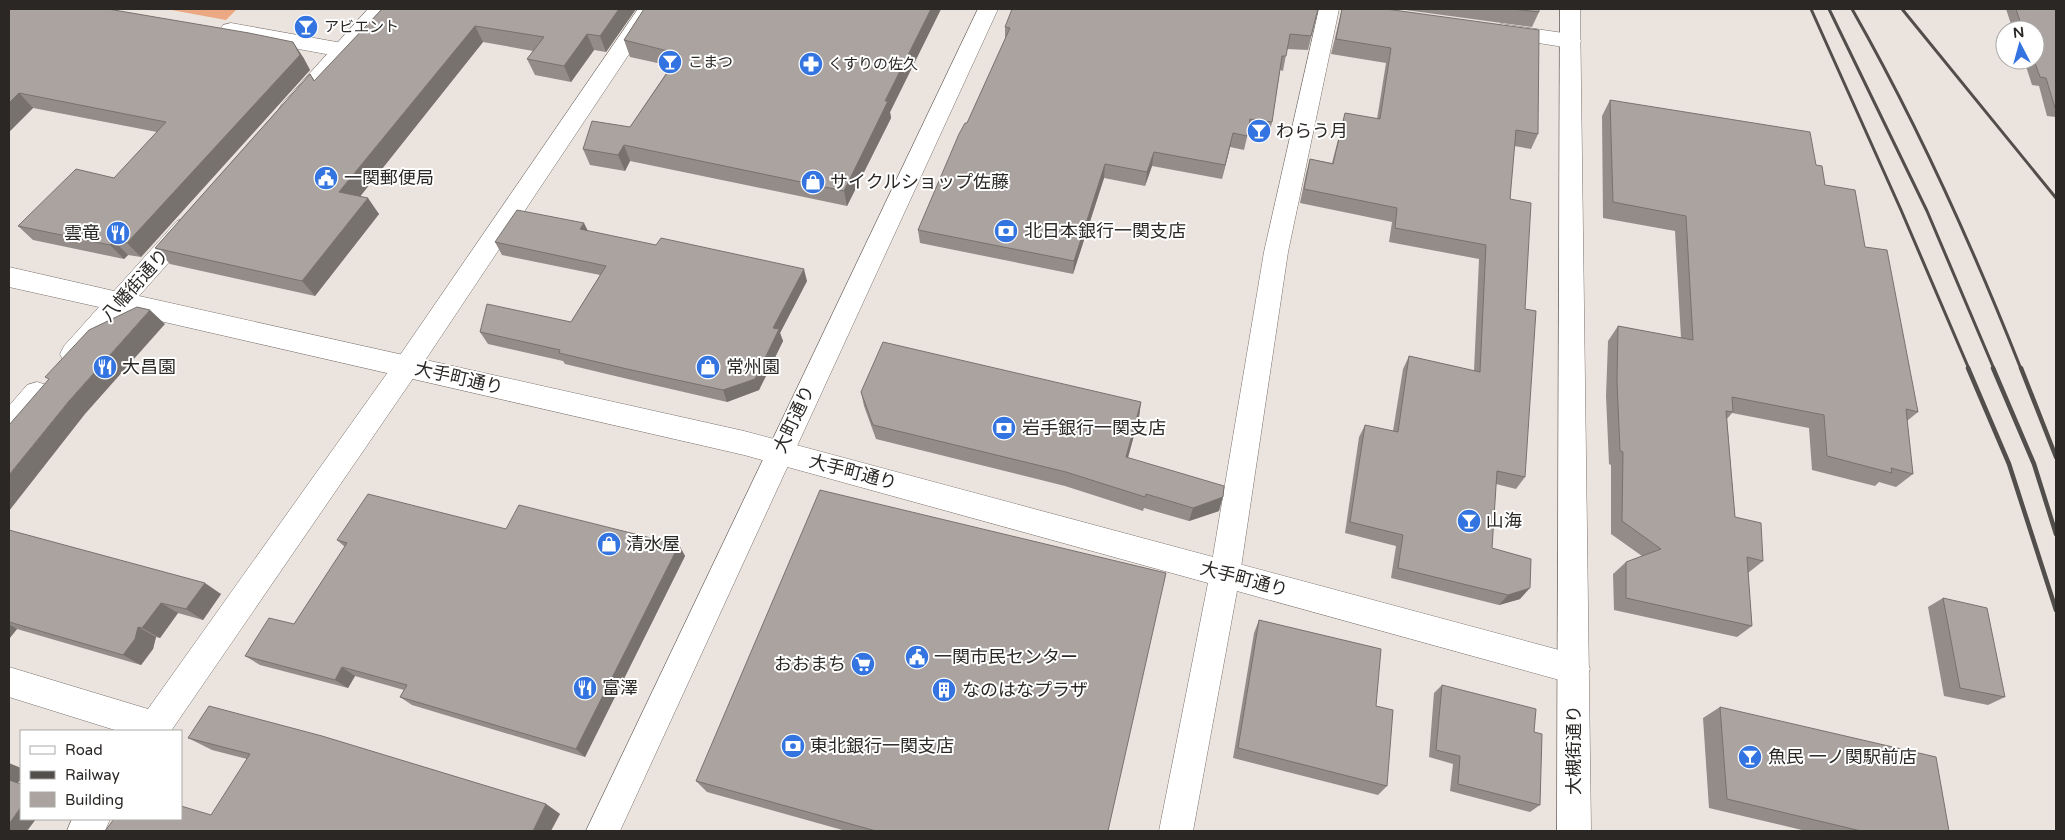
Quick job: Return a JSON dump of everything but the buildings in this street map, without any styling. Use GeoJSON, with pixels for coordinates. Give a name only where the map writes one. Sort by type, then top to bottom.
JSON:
{"type":"FeatureCollection","features":[{"type":"Feature","properties":{"kind":"street"},"geometry":{"type":"LineString","coordinates":[[276,125],[379,9]]}},
{"type":"Feature","properties":{"kind":"street"},"geometry":{"type":"LineString","coordinates":[[9,682],[154,729],[406,366],[649,9]]}},
{"type":"Feature","properties":{"kind":"street","name":"大町通り"},"geometry":{"type":"LineString","coordinates":[[603,831],[778,452],[988,9]]}},
{"type":"Feature","properties":{"kind":"street"},"geometry":{"type":"LineString","coordinates":[[1176,831],[1225,574],[1276,252],[1339,9]]}},
{"type":"Feature","properties":{"kind":"street","name":"大槻街通り"},"geometry":{"type":"LineString","coordinates":[[1570,9],[1574,831]]}},
{"type":"Feature","properties":{"kind":"street"},"geometry":{"type":"LineString","coordinates":[[207,26],[342,50]]}},
{"type":"Feature","properties":{"kind":"street"},"geometry":{"type":"LineString","coordinates":[[1484,29],[1570,41]]}},
{"type":"Feature","properties":{"kind":"street","name":"八幡街通り"},"geometry":{"type":"LineString","coordinates":[[9,425],[203,207]]}},
{"type":"Feature","properties":{"kind":"street","name":"大手町通り"},"geometry":{"type":"LineString","coordinates":[[9,277],[778,452],[1574,669]]}},
{"type":"Feature","properties":{"kind":"street"},"geometry":{"type":"LineString","coordinates":[[84,831],[92,820]]}},
{"type":"Feature","properties":{"kind":"shaded area"},"geometry":{"type":"Polygon","coordinates":[[[166,9],[237,9],[226,20],[166,9]]]}},
{"type":"Feature","properties":{"kind":"railway"},"geometry":{"type":"LineString","coordinates":[[1811,9],[1901,210],[1969,369]]}},
{"type":"Feature","properties":{"kind":"railway"},"geometry":{"type":"LineString","coordinates":[[1829,9],[1927,211],[1994,369]]}},
{"type":"Feature","properties":{"kind":"railway"},"geometry":{"type":"LineString","coordinates":[[1852,9],[1922,141],[1983,277],[2021,369]]}},
{"type":"Feature","properties":{"kind":"railway"},"geometry":{"type":"LineString","coordinates":[[1902,9],[2056,198]]}},
{"type":"Feature","properties":{"kind":"railway"},"geometry":{"type":"LineString","coordinates":[[1968,368],[2009,464],[2056,610]]}},
{"type":"Feature","properties":{"kind":"railway"},"geometry":{"type":"LineString","coordinates":[[1993,368],[2034,464],[2056,534]]}},
{"type":"Feature","properties":{"kind":"railway"},"geometry":{"type":"LineString","coordinates":[[2021,368],[2056,457]]}},
{"type":"Feature","properties":{"kind":"place","name":"アビエント"},"geometry":{"type":"Point","coordinates":[306,27]}},
{"type":"Feature","properties":{"kind":"place","name":"こまつ"},"geometry":{"type":"Point","coordinates":[670,62]}},
{"type":"Feature","properties":{"kind":"place","name":"くすりの佐久"},"geometry":{"type":"Point","coordinates":[811,64]}},
{"type":"Feature","properties":{"kind":"place","name":"わらう月"},"geometry":{"type":"Point","coordinates":[1259,131]}},
{"type":"Feature","properties":{"kind":"place","name":"一関郵便局"},"geometry":{"type":"Point","coordinates":[326,178]}},
{"type":"Feature","properties":{"kind":"place","name":"サイクルショップ佐藤"},"geometry":{"type":"Point","coordinates":[813,182]}},
{"type":"Feature","properties":{"kind":"place","name":"北日本銀行一関支店"},"geometry":{"type":"Point","coordinates":[1006,231]}},
{"type":"Feature","properties":{"kind":"place","name":"雲竜"},"geometry":{"type":"Point","coordinates":[118,233]}},
{"type":"Feature","properties":{"kind":"place","name":"大昌園"},"geometry":{"type":"Point","coordinates":[105,367]}},
{"type":"Feature","properties":{"kind":"place","name":"常州園"},"geometry":{"type":"Point","coordinates":[708,367]}},
{"type":"Feature","properties":{"kind":"place","name":"岩手銀行一関支店"},"geometry":{"type":"Point","coordinates":[1004,428]}},
{"type":"Feature","properties":{"kind":"place","name":"山海"},"geometry":{"type":"Point","coordinates":[1469,521]}},
{"type":"Feature","properties":{"kind":"place","name":"清水屋"},"geometry":{"type":"Point","coordinates":[609,544]}},
{"type":"Feature","properties":{"kind":"place","name":"一関市民センター"},"geometry":{"type":"Point","coordinates":[917,657]}},
{"type":"Feature","properties":{"kind":"place","name":"おおまち"},"geometry":{"type":"Point","coordinates":[863,664]}},
{"type":"Feature","properties":{"kind":"place","name":"富澤"},"geometry":{"type":"Point","coordinates":[585,688]}},
{"type":"Feature","properties":{"kind":"place","name":"なのはなプラザ"},"geometry":{"type":"Point","coordinates":[944,690]}},
{"type":"Feature","properties":{"kind":"place","name":"東北銀行一関支店"},"geometry":{"type":"Point","coordinates":[793,746]}},
{"type":"Feature","properties":{"kind":"place","name":"魚民 一ノ関駅前店"},"geometry":{"type":"Point","coordinates":[1750,757]}}]}
